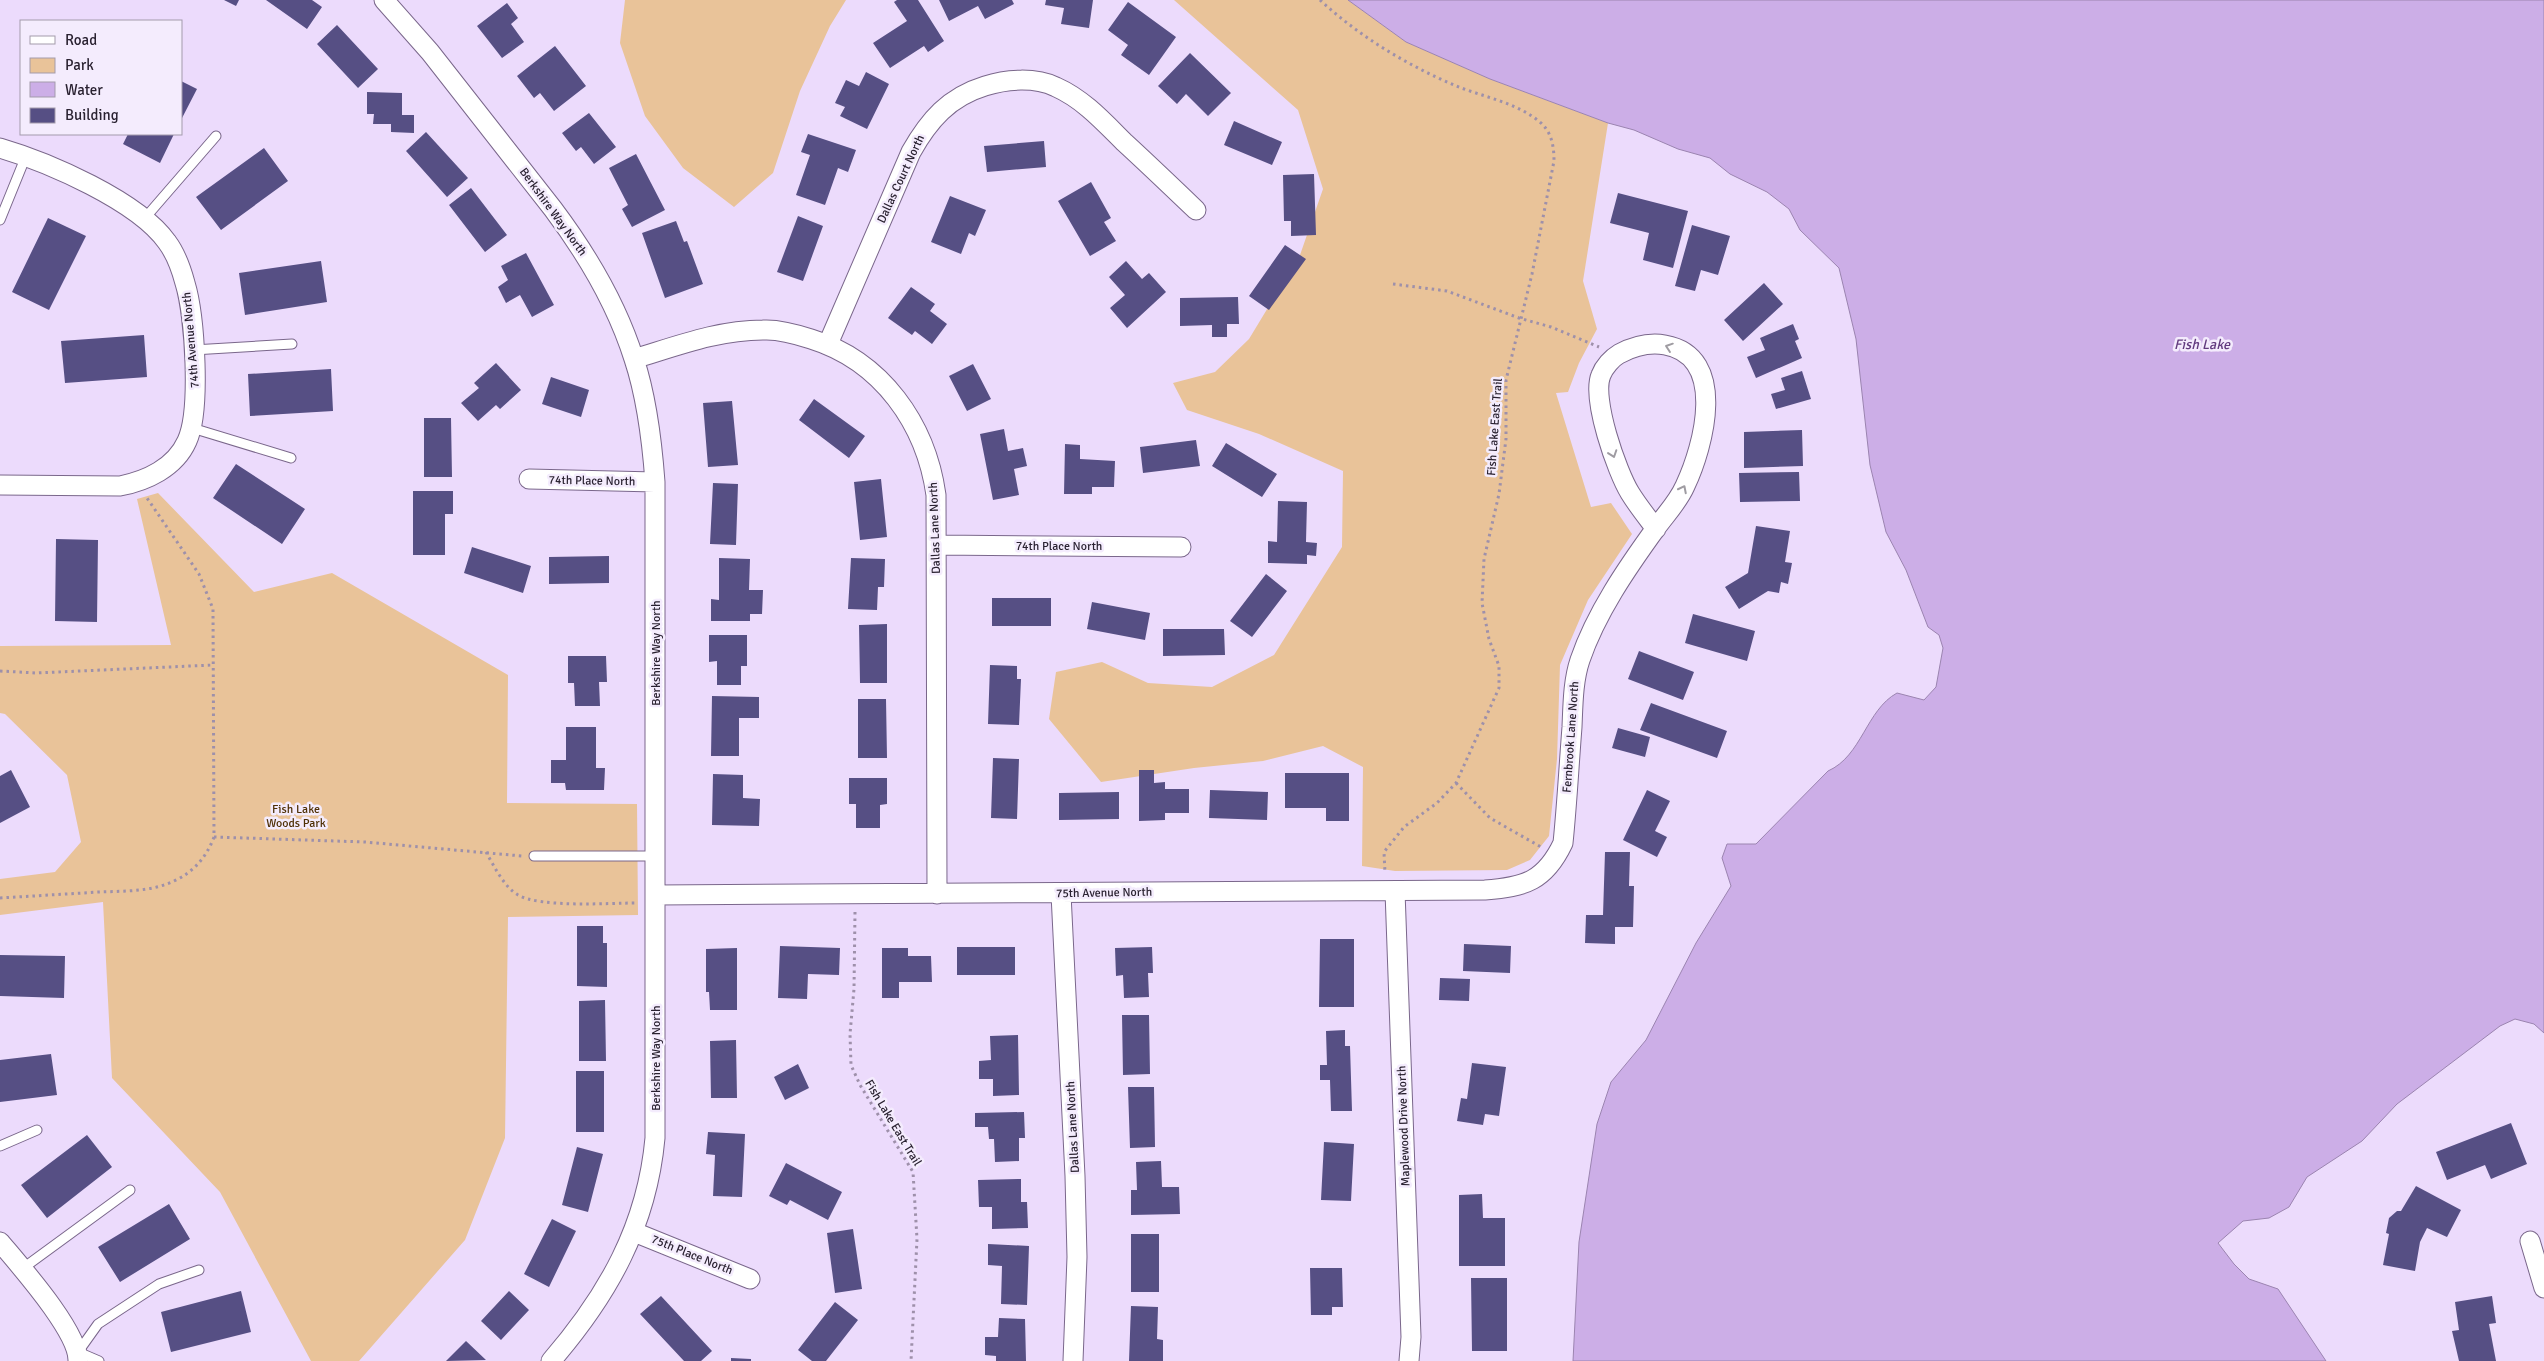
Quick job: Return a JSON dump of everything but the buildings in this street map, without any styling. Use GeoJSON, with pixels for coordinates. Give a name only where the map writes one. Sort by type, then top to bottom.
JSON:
{"type":"FeatureCollection","features":[{"type":"Feature","properties":{"kind":"street","name":"Berkshire Way North"},"geometry":{"type":"LineString","coordinates":[[384,0],[430,52],[572,235],[606,296],[634,359],[649,426],[655,482],[657,895],[655,1138],[652,1172],[634,1232],[600,1300],[551,1361]]}},
{"type":"Feature","properties":{"kind":"street","name":"Dallas Court North"},"geometry":{"type":"LineString","coordinates":[[828,344],[911,152],[925,126],[946,106],[967,91],[996,82],[1024,80],[1055,86],[1084,103],[1196,210]]}},
{"type":"Feature","properties":{"kind":"street","name":"74th Avenue North"},"geometry":{"type":"LineString","coordinates":[[0,148],[26,155],[122,202],[145,218],[166,241],[178,262],[186,285],[190,308],[195,394],[192,428],[186,443],[172,461],[155,474],[139,482],[99,486],[0,485]]}},
{"type":"Feature","properties":{"kind":"street","name":"Dallas Lane North"},"geometry":{"type":"LineString","coordinates":[[634,359],[698,339],[732,332],[765,330],[799,335],[828,344],[855,359],[895,395],[910,415],[932,468],[936,495],[937,894]]}},
{"type":"Feature","properties":{"kind":"street","name":"Fernbrook Lane North"},"geometry":{"type":"LineString","coordinates":[[1551,864],[1563,843],[1575,678],[1580,661],[1601,612],[1676,502],[1695,460],[1706,410],[1705,386],[1700,370],[1695,363],[1671,346],[1652,343],[1631,348],[1612,359]]}},
{"type":"Feature","properties":{"kind":"street"},"geometry":{"type":"LineString","coordinates":[[1612,359],[1601,375],[1599,383],[1598,390],[1603,419],[1613,453],[1629,492],[1656,529]]}},
{"type":"Feature","properties":{"kind":"street","name":"74th Place North"},"geometry":{"type":"LineString","coordinates":[[529,479],[655,482]]}},
{"type":"Feature","properties":{"kind":"street","name":"74th Place North"},"geometry":{"type":"LineString","coordinates":[[937,545],[1181,546]]}},
{"type":"Feature","properties":{"kind":"street","name":"75th Avenue North"},"geometry":{"type":"LineString","coordinates":[[657,895],[1061,894],[1506,889],[1523,885],[1551,864]]}},
{"type":"Feature","properties":{"kind":"street","name":"Maplewood Drive North"},"geometry":{"type":"LineString","coordinates":[[1391,891],[1411,1337],[1409,1361]]}},
{"type":"Feature","properties":{"kind":"street","name":"Dallas Lane North"},"geometry":{"type":"LineString","coordinates":[[1061,894],[1076,1185],[1077,1267],[1073,1361]]}},
{"type":"Feature","properties":{"kind":"street","name":"75th Place North"},"geometry":{"type":"LineString","coordinates":[[634,1232],[750,1278]]}},
{"type":"Feature","properties":{"kind":"street"},"geometry":{"type":"LineString","coordinates":[[2530,1241],[2544,1288]]}},
{"type":"Feature","properties":{"kind":"street"},"geometry":{"type":"LineString","coordinates":[[0,1242],[53,1310],[78,1356]]}},
{"type":"Feature","properties":{"kind":"lane"},"geometry":{"type":"LineString","coordinates":[[145,218],[216,136]]}},
{"type":"Feature","properties":{"kind":"lane"},"geometry":{"type":"LineString","coordinates":[[0,220],[26,155]]}},
{"type":"Feature","properties":{"kind":"lane"},"geometry":{"type":"LineString","coordinates":[[193,350],[292,344]]}},
{"type":"Feature","properties":{"kind":"lane"},"geometry":{"type":"LineString","coordinates":[[192,428],[291,458]]}},
{"type":"Feature","properties":{"kind":"lane"},"geometry":{"type":"LineString","coordinates":[[534,856],[656,856]]}},
{"type":"Feature","properties":{"kind":"lane"},"geometry":{"type":"LineString","coordinates":[[0,1146],[37,1130]]}},
{"type":"Feature","properties":{"kind":"lane"},"geometry":{"type":"LineString","coordinates":[[22,1269],[130,1190]]}},
{"type":"Feature","properties":{"kind":"lane"},"geometry":{"type":"LineString","coordinates":[[99,1361],[78,1356],[98,1324],[159,1284],[200,1270]]}},
{"type":"Feature","properties":{"kind":"path","name":"Fish Lake East Trail"},"geometry":{"type":"LineString","coordinates":[[1320,0],[1346,24],[1390,52],[1455,85],[1531,115],[1543,124],[1550,134],[1554,146],[1554,161],[1532,274],[1519,318],[1506,380],[1506,439],[1499,494],[1484,568],[1482,603],[1489,638],[1498,666],[1499,688],[1456,784],[1437,803],[1404,826],[1384,852],[1391,891]]}},
{"type":"Feature","properties":{"kind":"path"},"geometry":{"type":"LineString","coordinates":[[1393,284],[1447,290],[1519,318],[1551,327],[1602,348],[1612,359]]}},
{"type":"Feature","properties":{"kind":"path"},"geometry":{"type":"LineString","coordinates":[[0,898],[132,890],[160,886],[175,881],[199,864],[209,850],[214,837],[214,624],[209,596],[199,574],[139,482]]}},
{"type":"Feature","properties":{"kind":"path"},"geometry":{"type":"LineString","coordinates":[[0,671],[36,673],[213,664]]}},
{"type":"Feature","properties":{"kind":"path"},"geometry":{"type":"LineString","coordinates":[[1456,784],[1490,818],[1528,838],[1551,864]]}},
{"type":"Feature","properties":{"kind":"path"},"geometry":{"type":"LineString","coordinates":[[214,837],[365,842],[534,856]]}},
{"type":"Feature","properties":{"kind":"path"},"geometry":{"type":"LineString","coordinates":[[486,852],[511,890],[528,900],[644,903],[657,895]]}},
{"type":"Feature","properties":{"kind":"path","name":"Fish Lake East Trail"},"geometry":{"type":"LineString","coordinates":[[856,895],[854,989],[850,1034],[851,1065],[860,1085],[910,1164],[914,1182],[917,1239],[911,1361]]}},
{"type":"Feature","properties":{"kind":"green space"},"geometry":{"type":"Polygon","coordinates":[[[625,0],[846,0],[830,26],[800,91],[773,173],[734,207],[683,168],[645,116],[620,43],[625,0]]]}},
{"type":"Feature","properties":{"kind":"green space"},"geometry":{"type":"Polygon","coordinates":[[[1174,0],[1348,0],[1406,42],[1490,79],[1608,123],[1583,281],[1597,329],[1579,363],[1568,392],[1556,393],[1591,507],[1611,503],[1632,534],[1588,600],[1560,665],[1557,759],[1549,836],[1530,860],[1507,870],[1395,871],[1362,866],[1363,767],[1323,746],[1263,761],[1194,768],[1101,782],[1049,719],[1056,672],[1102,662],[1148,683],[1212,687],[1274,655],[1342,547],[1343,471],[1259,434],[1187,410],[1173,383],[1215,372],[1249,339],[1300,255],[1323,189],[1298,110],[1174,0]]]}},
{"type":"Feature","properties":{"kind":"green space","name":"Fish Lake Woods Park"},"geometry":{"type":"Polygon","coordinates":[[[158,493],[254,592],[332,573],[508,675],[507,803],[637,804],[638,915],[508,917],[505,1138],[465,1240],[359,1361],[311,1361],[220,1192],[112,1078],[103,902],[0,915],[0,879],[55,872],[81,842],[67,775],[5,714],[0,713],[0,646],[171,645],[137,499],[158,493]]]}},
{"type":"Feature","properties":{"kind":"water","name":"Fish Lake"},"geometry":{"type":"Polygon","coordinates":[[[1348,0],[2544,0],[2544,1033],[2534,1024],[2515,1019],[2500,1026],[2397,1104],[2362,1141],[2307,1177],[2289,1207],[2269,1218],[2243,1221],[2218,1243],[2234,1264],[2249,1279],[2278,1289],[2326,1361],[1573,1361],[1579,1242],[1597,1124],[1611,1082],[1646,1040],[1696,943],[1731,886],[1722,858],[1727,844],[1756,844],[1828,771],[1849,755],[1878,710],[1897,693],[1924,700],[1936,687],[1943,648],[1939,635],[1928,627],[1906,570],[1886,532],[1870,465],[1856,339],[1839,268],[1800,230],[1789,209],[1767,192],[1730,174],[1710,158],[1678,149],[1634,130],[1608,123],[1490,79],[1406,42],[1348,0]]]}}]}
